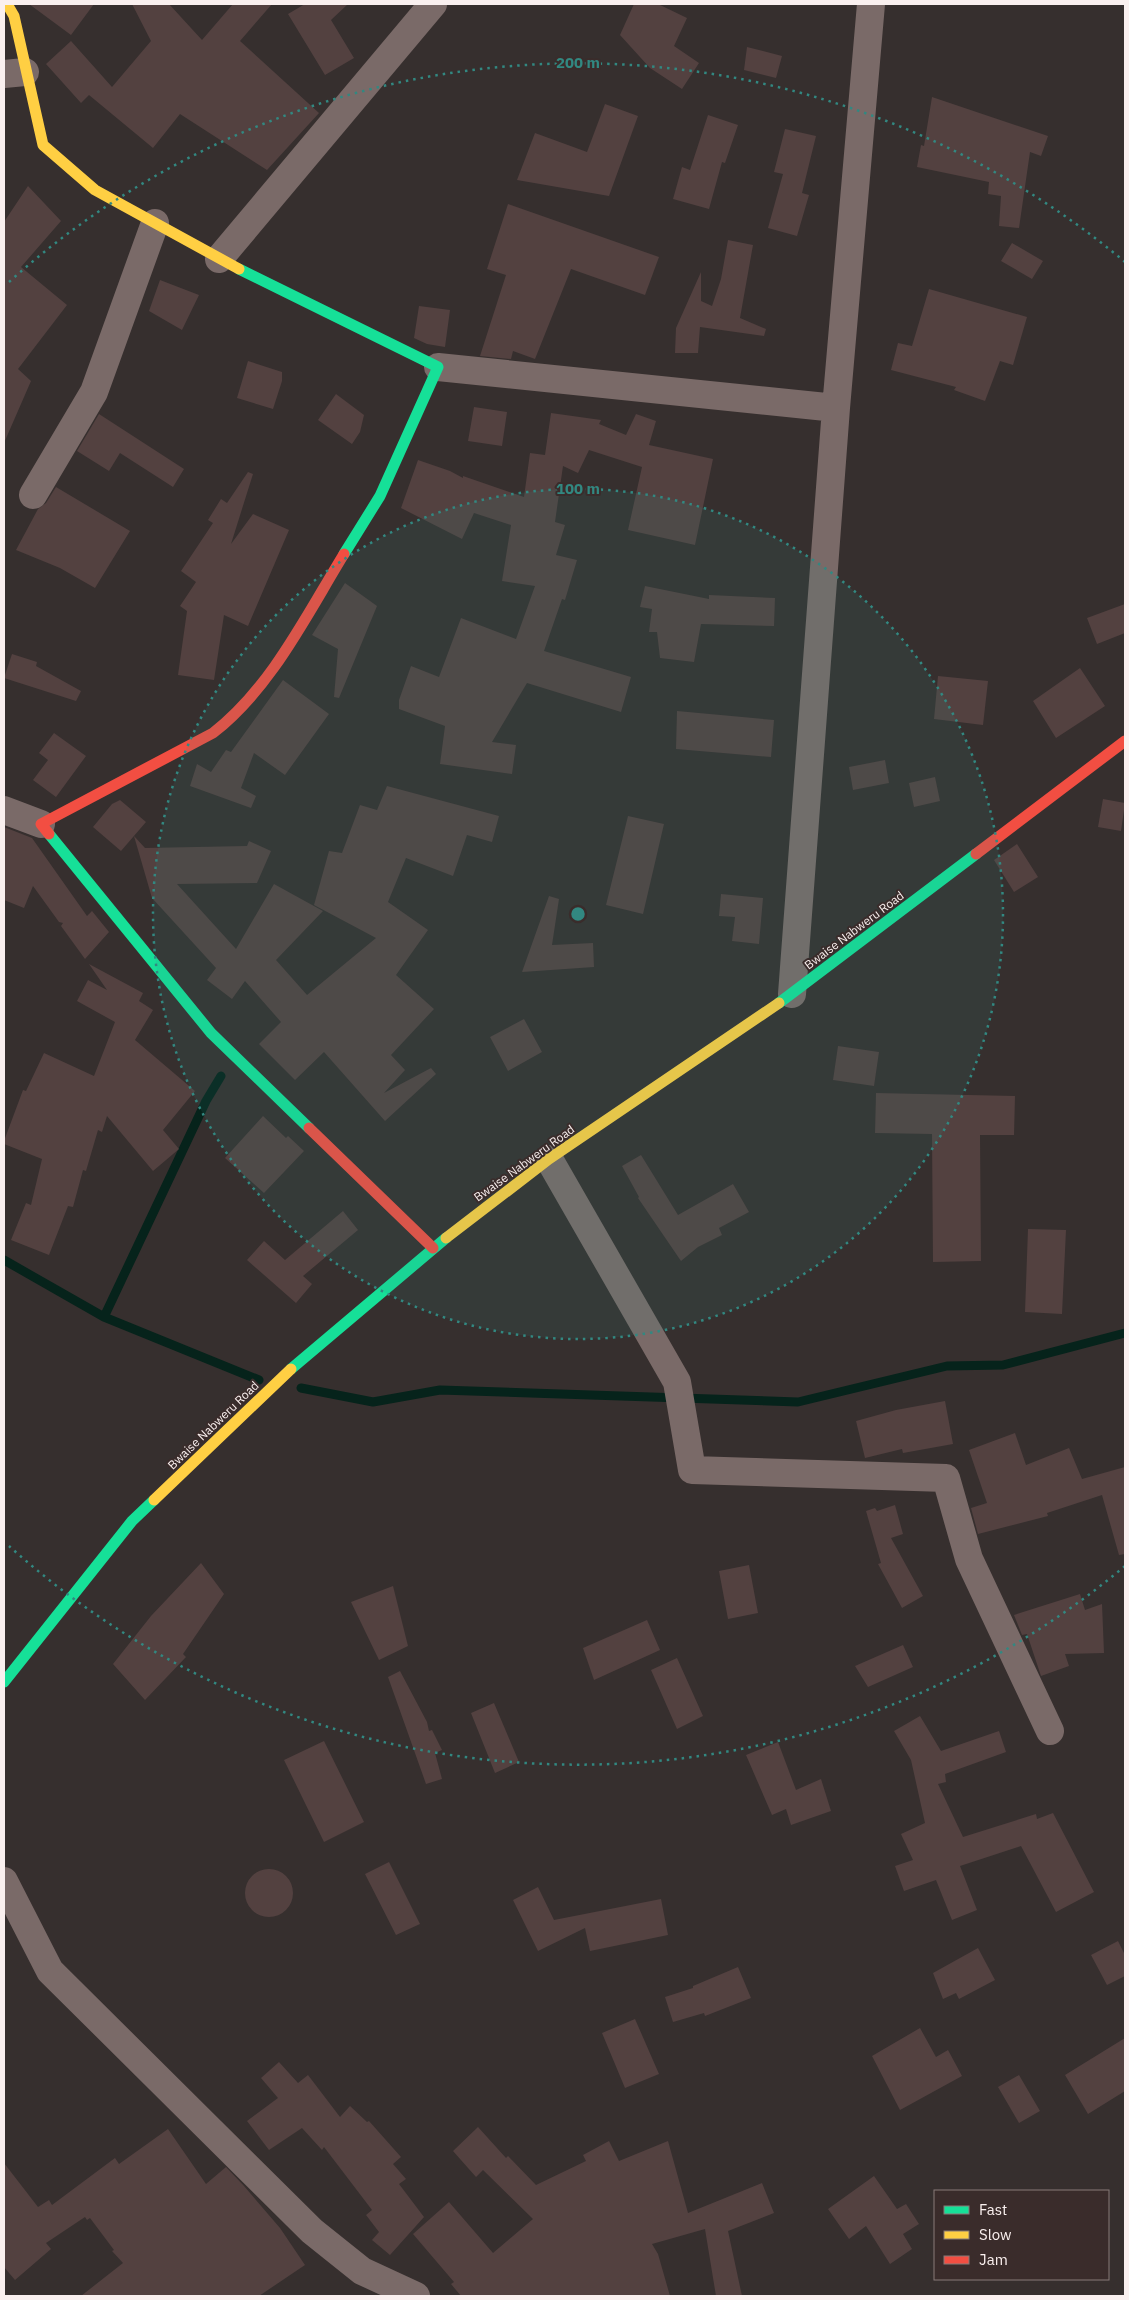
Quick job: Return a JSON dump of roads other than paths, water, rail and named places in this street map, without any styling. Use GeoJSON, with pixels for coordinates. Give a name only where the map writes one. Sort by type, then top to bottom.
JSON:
{"type":"FeatureCollection","features":[{"type":"Feature","properties":{"kind":"street"},"geometry":{"type":"LineString","coordinates":[[219,259],[433,4]]}},
{"type":"Feature","properties":{"kind":"street"},"geometry":{"type":"LineString","coordinates":[[792,994],[836,408],[871,4]]}},
{"type":"Feature","properties":{"kind":"street"},"geometry":{"type":"LineString","coordinates":[[16,8],[14,73],[43,146],[95,190],[219,259],[438,367],[836,408]]}},
{"type":"Feature","properties":{"kind":"street"},"geometry":{"type":"LineString","coordinates":[[33,495],[94,392],[155,223]]}},
{"type":"Feature","properties":{"kind":"street"},"geometry":{"type":"LineString","coordinates":[[41,824],[213,733],[236,715],[280,657],[380,496],[438,367]]}},
{"type":"Feature","properties":{"kind":"street","name":"Bwaise Nabweru Road"},"geometry":{"type":"LineString","coordinates":[[4,1682],[132,1522],[296,1365],[433,1248],[549,1159],[792,994],[1125,740]]}},
{"type":"Feature","properties":{"kind":"street"},"geometry":{"type":"LineString","coordinates":[[4,810],[41,824],[211,1033],[433,1248]]}},
{"type":"Feature","properties":{"kind":"street"},"geometry":{"type":"LineString","coordinates":[[549,1159],[677,1382],[684,1414],[692,1470],[946,1478],[968,1559],[1050,1731]]}},
{"type":"Feature","properties":{"kind":"street"},"geometry":{"type":"LineString","coordinates":[[4,1881],[50,1971],[312,2232],[362,2271],[416,2296]]}},
{"type":"Feature","properties":{"kind":"waterway"},"geometry":{"type":"LineString","coordinates":[[104,1317],[206,1101],[221,1076]]}},
{"type":"Feature","properties":{"kind":"waterway"},"geometry":{"type":"LineString","coordinates":[[4,1260],[104,1317],[259,1380]]}},
{"type":"Feature","properties":{"kind":"waterway"},"geometry":{"type":"LineString","coordinates":[[301,1388],[373,1402],[440,1390],[798,1402],[947,1366],[1003,1365],[1125,1333]]}}]}
